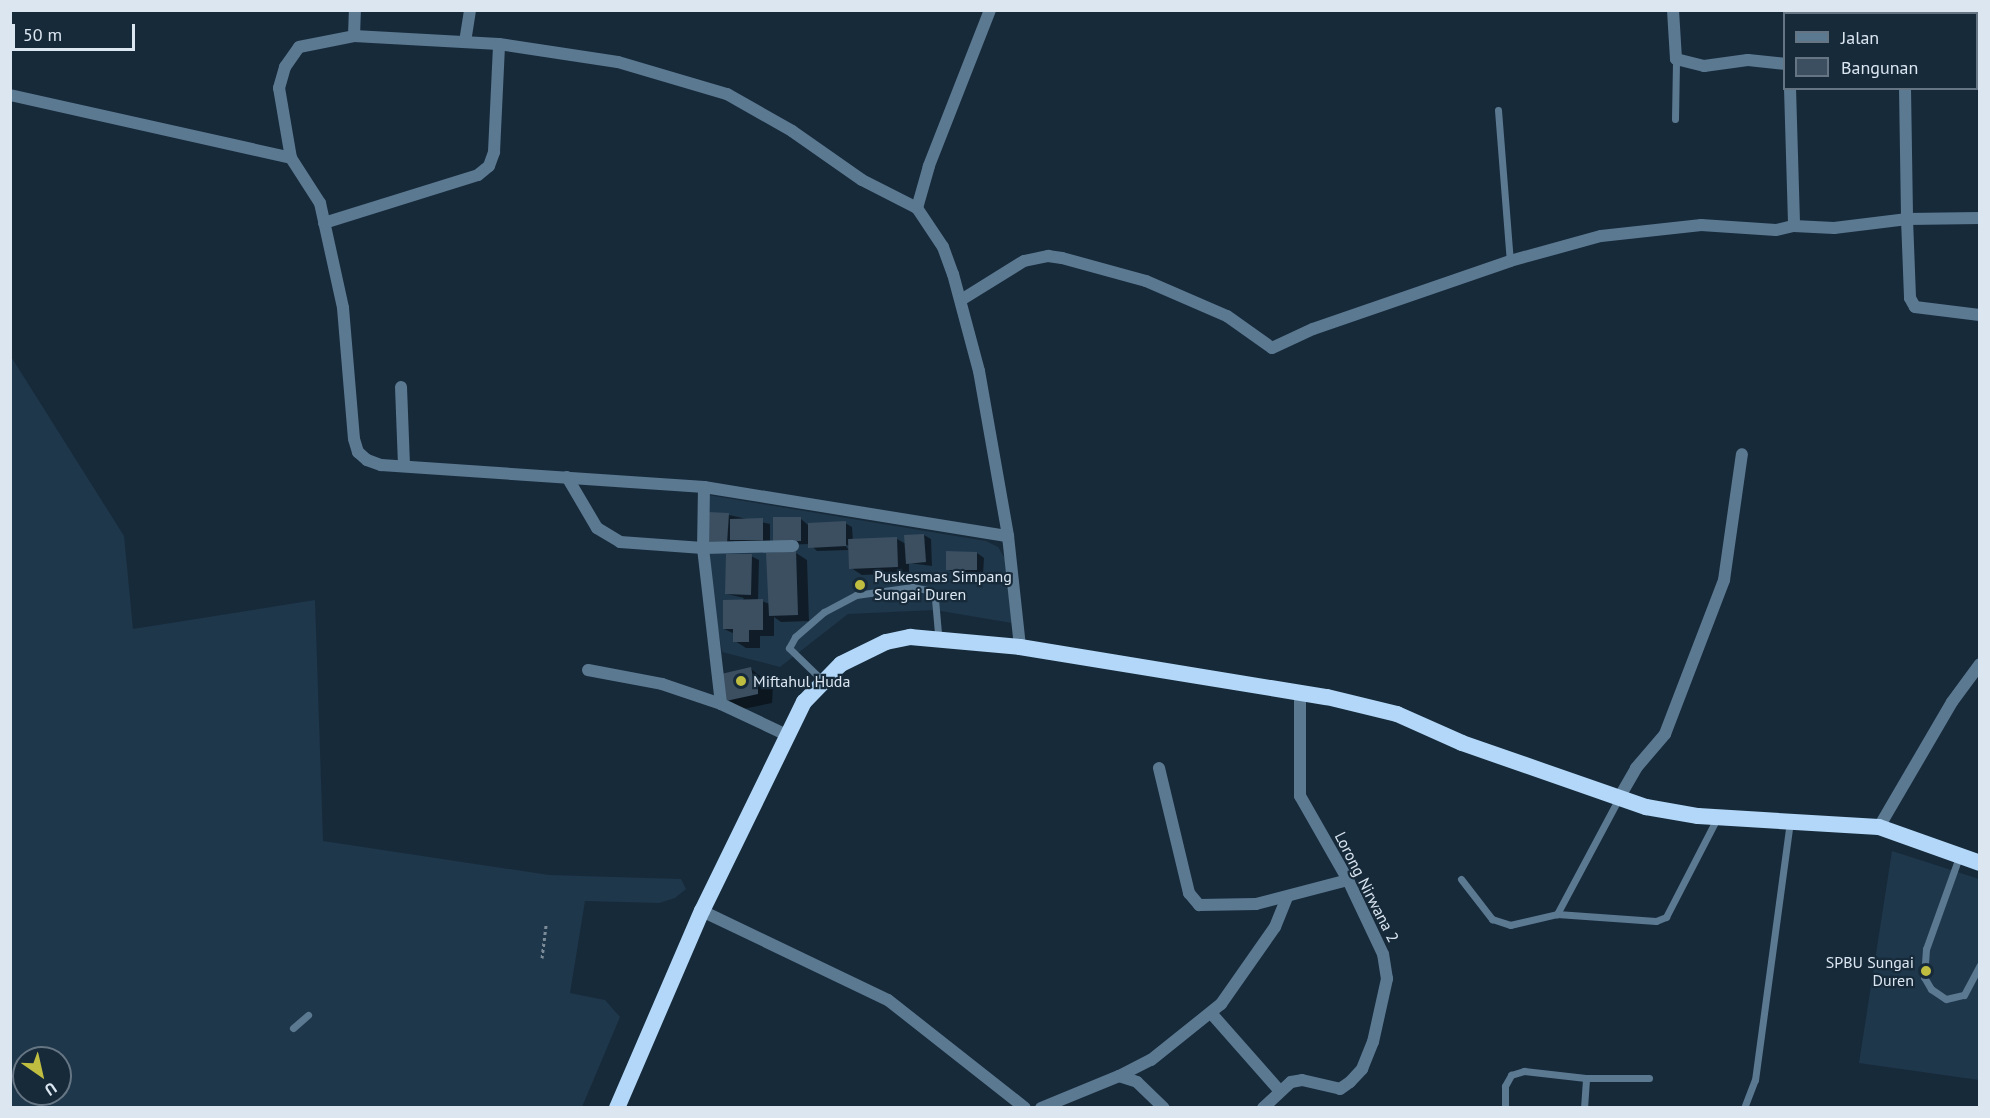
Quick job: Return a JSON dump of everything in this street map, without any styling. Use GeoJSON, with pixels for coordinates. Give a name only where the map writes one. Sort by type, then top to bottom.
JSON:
{"type":"FeatureCollection","features":[{"type":"Feature","properties":{"kind":"highway"},"geometry":{"type":"LineString","coordinates":[[617,1107],[702,911],[787,735],[822,680],[841,664],[886,642],[938,637],[1020,647],[1300,692],[1397,714],[1462,743],[1619,798],[1672,813],[1717,818],[1879,827],[1980,863]]}},
{"type":"Feature","properties":{"kind":"street"},"geometry":{"type":"LineString","coordinates":[[354,36],[355,10]]}},
{"type":"Feature","properties":{"kind":"street"},"geometry":{"type":"LineString","coordinates":[[465,42],[470,10]]}},
{"type":"Feature","properties":{"kind":"street"},"geometry":{"type":"LineString","coordinates":[[918,208],[929,166],[990,10]]}},
{"type":"Feature","properties":{"kind":"street"},"geometry":{"type":"LineString","coordinates":[[1673,10],[1676,59],[1704,66],[1748,60],[1783,64]]}},
{"type":"Feature","properties":{"kind":"street"},"geometry":{"type":"LineString","coordinates":[[1008,536],[704,487],[381,465],[358,452],[343,308],[320,203],[291,158],[279,88],[285,67],[299,47],[354,36],[499,44],[618,62],[727,94],[792,131],[862,180],[918,208],[943,247],[961,300],[979,371],[1008,536],[1020,647]]}},
{"type":"Feature","properties":{"kind":"street"},"geometry":{"type":"LineString","coordinates":[[324,223],[478,175],[489,165],[494,152],[499,44]]}},
{"type":"Feature","properties":{"kind":"street"},"geometry":{"type":"LineString","coordinates":[[1790,90],[1794,226]]}},
{"type":"Feature","properties":{"kind":"street"},"geometry":{"type":"LineString","coordinates":[[1905,90],[1910,298],[1915,307],[1980,315]]}},
{"type":"Feature","properties":{"kind":"street"},"geometry":{"type":"LineString","coordinates":[[10,94],[291,158]]}},
{"type":"Feature","properties":{"kind":"street"},"geometry":{"type":"LineString","coordinates":[[961,300],[1024,261],[1048,256],[1062,258],[1146,282],[1216,312],[1272,348],[1313,329],[1510,261],[1601,236],[1701,225],[1776,230],[1794,226],[1834,228],[1907,219],[1980,218]]}},
{"type":"Feature","properties":{"kind":"street"},"geometry":{"type":"LineString","coordinates":[[401,387],[404,466]]}},
{"type":"Feature","properties":{"kind":"street"},"geometry":{"type":"LineString","coordinates":[[1619,798],[1636,768],[1665,734],[1724,580],[1742,454]]}},
{"type":"Feature","properties":{"kind":"street"},"geometry":{"type":"LineString","coordinates":[[567,477],[586,513],[609,537],[620,542],[703,548],[794,546]]}},
{"type":"Feature","properties":{"kind":"street"},"geometry":{"type":"LineString","coordinates":[[704,487],[703,548],[721,704]]}},
{"type":"Feature","properties":{"kind":"street"},"geometry":{"type":"LineString","coordinates":[[1879,827],[1952,702],[1980,664]]}},
{"type":"Feature","properties":{"kind":"street"},"geometry":{"type":"LineString","coordinates":[[588,670],[662,684],[721,704],[787,735]]}},
{"type":"Feature","properties":{"kind":"street","name":"Lorong Nirwana 2"},"geometry":{"type":"LineString","coordinates":[[1279,1090],[1302,1080],[1340,1089],[1362,1069],[1383,1011],[1387,979],[1383,954],[1348,880],[1300,796],[1300,692]]}},
{"type":"Feature","properties":{"kind":"street"},"geometry":{"type":"LineString","coordinates":[[1159,768],[1191,900],[1199,906],[1256,904],[1348,880]]}},
{"type":"Feature","properties":{"kind":"street"},"geometry":{"type":"LineString","coordinates":[[1041,1107],[1119,1076],[1151,1060],[1211,1013],[1251,966],[1275,927],[1287,897]]}},
{"type":"Feature","properties":{"kind":"street"},"geometry":{"type":"LineString","coordinates":[[702,911],[888,1000],[1025,1107]]}},
{"type":"Feature","properties":{"kind":"street"},"geometry":{"type":"LineString","coordinates":[[1211,1013],[1279,1090],[1267,1106]]}},
{"type":"Feature","properties":{"kind":"street"},"geometry":{"type":"LineString","coordinates":[[1119,1076],[1137,1082],[1164,1107]]}},
{"type":"Feature","properties":{"kind":"lane"},"geometry":{"type":"LineString","coordinates":[[1675,119],[1676,59]]}},
{"type":"Feature","properties":{"kind":"lane"},"geometry":{"type":"LineString","coordinates":[[1498,110],[1510,261]]}},
{"type":"Feature","properties":{"kind":"lane"},"geometry":{"type":"LineString","coordinates":[[822,680],[789,648],[795,637],[824,612],[856,596],[912,587],[927,590],[935,599],[938,637]]}},
{"type":"Feature","properties":{"kind":"lane"},"geometry":{"type":"LineString","coordinates":[[1557,914],[1619,798]]}},
{"type":"Feature","properties":{"kind":"lane"},"geometry":{"type":"LineString","coordinates":[[1461,879],[1492,919],[1510,925],[1557,914],[1656,921],[1666,916],[1717,818]]}},
{"type":"Feature","properties":{"kind":"lane"},"geometry":{"type":"LineString","coordinates":[[1744,1107],[1755,1080],[1790,822]]}},
{"type":"Feature","properties":{"kind":"lane"},"geometry":{"type":"LineString","coordinates":[[1959,855],[1926,949],[1924,977],[1931,989],[1946,999],[1964,995],[1980,965]]}},
{"type":"Feature","properties":{"kind":"lane"},"geometry":{"type":"LineString","coordinates":[[293,1028],[308,1015]]}},
{"type":"Feature","properties":{"kind":"lane"},"geometry":{"type":"LineString","coordinates":[[1505,1107],[1505,1086],[1511,1074],[1524,1071],[1586,1078],[1650,1078]]}},
{"type":"Feature","properties":{"kind":"lane"},"geometry":{"type":"LineString","coordinates":[[1584,1107],[1586,1078]]}},
{"type":"Feature","properties":{"kind":"path"},"geometry":{"type":"LineString","coordinates":[[542,958],[546,923]]}},
{"type":"Feature","properties":{"kind":"shaded area"},"geometry":{"type":"Polygon","coordinates":[[[10,355],[124,536],[133,629],[315,600],[323,841],[549,875],[681,879],[686,889],[675,898],[659,903],[585,901],[570,993],[605,1000],[620,1017],[582,1107],[11,1107],[10,355]]]}},
{"type":"Feature","properties":{"kind":"shaded area","name":"Puskesmas Simpang Sungai Duren"},"geometry":{"type":"Polygon","coordinates":[[[708,495],[986,541],[998,547],[1006,560],[1012,623],[935,610],[848,614],[780,667],[722,652],[704,544],[708,495]]]}},
{"type":"Feature","properties":{"kind":"shaded area","name":"SPBU Sungai Duren"},"geometry":{"type":"Polygon","coordinates":[[[1892,851],[1979,879],[1979,1080],[1859,1063],[1892,851]]]}},
{"type":"Feature","properties":{"kind":"building"},"geometry":{"type":"Polygon","coordinates":[[[708,512],[729,513],[727,544],[705,543],[708,512]]]}},
{"type":"Feature","properties":{"kind":"building"},"geometry":{"type":"Polygon","coordinates":[[[773,517],[801,517],[801,541],[773,541],[773,517]]]}},
{"type":"Feature","properties":{"kind":"building"},"geometry":{"type":"Polygon","coordinates":[[[763,518],[763,540],[730,540],[730,519],[763,518]]]}},
{"type":"Feature","properties":{"kind":"building"},"geometry":{"type":"Polygon","coordinates":[[[846,521],[846,546],[808,548],[808,523],[846,521]]]}},
{"type":"Feature","properties":{"kind":"building"},"geometry":{"type":"Polygon","coordinates":[[[924,534],[926,562],[906,564],[904,535],[924,534]]]}},
{"type":"Feature","properties":{"kind":"building"},"geometry":{"type":"Polygon","coordinates":[[[897,537],[898,567],[849,569],[848,539],[897,537]]]}},
{"type":"Feature","properties":{"kind":"building"},"geometry":{"type":"Polygon","coordinates":[[[796,551],[798,615],[769,616],[766,553],[796,551]]]}},
{"type":"Feature","properties":{"kind":"building"},"geometry":{"type":"Polygon","coordinates":[[[946,551],[977,552],[977,570],[946,570],[946,551]]]}},
{"type":"Feature","properties":{"kind":"building"},"geometry":{"type":"Polygon","coordinates":[[[726,554],[752,554],[751,595],[725,594],[726,554]]]}},
{"type":"Feature","properties":{"kind":"building"},"geometry":{"type":"Polygon","coordinates":[[[763,599],[763,630],[749,630],[749,642],[733,642],[733,629],[723,629],[723,600],[763,599]]]}},
{"type":"Feature","properties":{"kind":"building","name":"Miftahul Huda"},"geometry":{"type":"Polygon","coordinates":[[[751,667],[753,677],[758,676],[758,694],[726,701],[721,674],[751,667]]]}},
{"type":"Feature","properties":{"kind":"place","name":"Puskesmas Simpang Sungai Duren"},"geometry":{"type":"Point","coordinates":[860,585]}},
{"type":"Feature","properties":{"kind":"place","name":"Miftahul Huda"},"geometry":{"type":"Point","coordinates":[741,681]}},
{"type":"Feature","properties":{"kind":"place","name":"SPBU Sungai Duren"},"geometry":{"type":"Point","coordinates":[1926,971]}}]}
